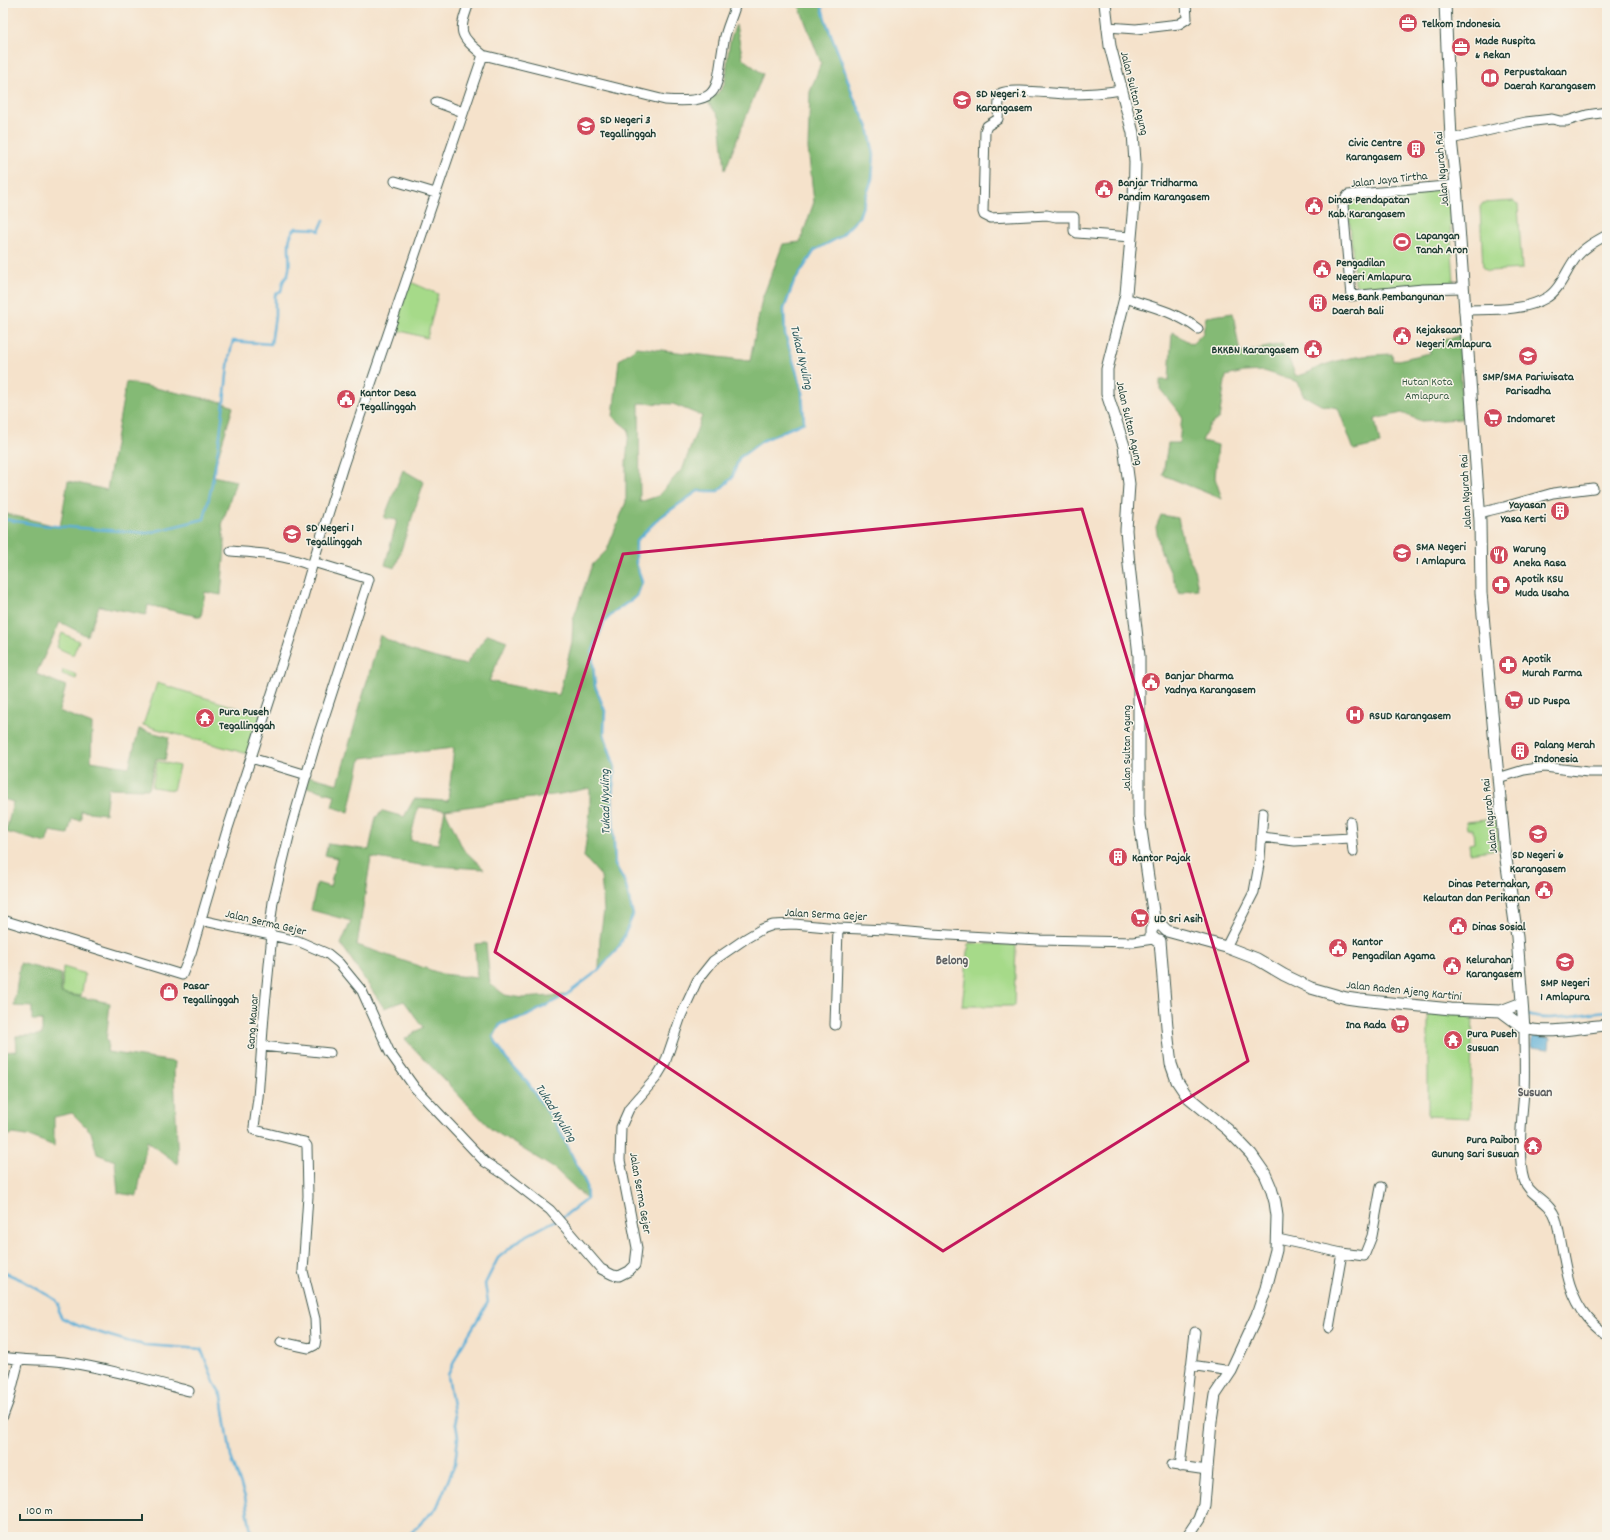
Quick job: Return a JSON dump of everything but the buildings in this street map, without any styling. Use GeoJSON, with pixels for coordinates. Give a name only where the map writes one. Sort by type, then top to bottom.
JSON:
{"type":"FeatureCollection","features":[{"type":"Feature","properties":{"kind":"street"},"geometry":{"type":"LineString","coordinates":[[469,3],[463,20],[462,32],[467,41],[483,55],[665,100],[688,102],[698,101],[713,93],[717,83],[724,39],[736,3]]}},
{"type":"Feature","properties":{"kind":"street","name":"Jalan Sultan Agung"},"geometry":{"type":"LineString","coordinates":[[1105,3],[1107,27],[1121,90],[1133,133],[1135,148],[1134,204],[1125,298],[1107,369],[1106,380],[1108,394],[1124,446],[1128,470],[1129,484],[1126,530],[1139,656],[1139,816],[1171,1064],[1177,1081],[1187,1096],[1228,1130],[1251,1154],[1265,1174],[1276,1202],[1278,1239],[1272,1268],[1257,1315],[1231,1371],[1216,1395],[1211,1421],[1204,1505],[1198,1519],[1187,1537]]}},
{"type":"Feature","properties":{"kind":"street"},"geometry":{"type":"LineString","coordinates":[[1107,27],[1136,29],[1179,24],[1186,19],[1186,3]]}},
{"type":"Feature","properties":{"kind":"street","name":"Jalan Ngurah Rai"},"geometry":{"type":"LineString","coordinates":[[1445,3],[1451,139],[1456,185],[1479,513],[1481,593],[1498,778],[1517,943],[1524,1028]]}},
{"type":"Feature","properties":{"kind":"street"},"geometry":{"type":"LineString","coordinates":[[3,920],[182,975],[191,953],[226,834],[298,614],[343,466],[483,55]]}},
{"type":"Feature","properties":{"kind":"street"},"geometry":{"type":"LineString","coordinates":[[1121,90],[1084,94],[1021,91],[1001,93],[998,120],[987,126],[985,131],[983,212],[984,215],[990,218],[1047,215],[1074,218],[1074,231],[1077,233],[1131,237]]}},
{"type":"Feature","properties":{"kind":"street"},"geometry":{"type":"LineString","coordinates":[[436,102],[463,112]]}},
{"type":"Feature","properties":{"kind":"street"},"geometry":{"type":"LineString","coordinates":[[1451,139],[1526,122],[1552,119],[1567,122],[1587,115],[1607,112]]}},
{"type":"Feature","properties":{"kind":"street"},"geometry":{"type":"LineString","coordinates":[[395,181],[436,193]]}},
{"type":"Feature","properties":{"kind":"street","name":"Jalan Jaya Tirtha"},"geometry":{"type":"LineString","coordinates":[[1456,185],[1348,194],[1344,200],[1343,206],[1351,296],[1423,289],[1463,288]]}},
{"type":"Feature","properties":{"kind":"street"},"geometry":{"type":"LineString","coordinates":[[1464,310],[1528,306],[1546,298],[1552,294],[1576,258],[1588,246],[1607,235]]}},
{"type":"Feature","properties":{"kind":"street"},"geometry":{"type":"LineString","coordinates":[[1125,298],[1168,312],[1186,320],[1198,329]]}},
{"type":"Feature","properties":{"kind":"street"},"geometry":{"type":"LineString","coordinates":[[1479,513],[1553,493],[1593,488]]}},
{"type":"Feature","properties":{"kind":"street"},"geometry":{"type":"LineString","coordinates":[[231,551],[278,556],[312,564]]}},
{"type":"Feature","properties":{"kind":"street","name":"Gang Mawar"},"geometry":{"type":"LineString","coordinates":[[282,1342],[309,1348],[315,1345],[316,1339],[315,1319],[303,1271],[308,1196],[306,1146],[304,1142],[255,1130],[254,1127],[257,1111],[273,902],[292,824],[315,745],[369,579],[312,564]]}},
{"type":"Feature","properties":{"kind":"street"},"geometry":{"type":"LineString","coordinates":[[251,758],[307,775]]}},
{"type":"Feature","properties":{"kind":"street"},"geometry":{"type":"LineString","coordinates":[[1498,778],[1540,767],[1607,772]]}},
{"type":"Feature","properties":{"kind":"street"},"geometry":{"type":"LineString","coordinates":[[1226,947],[1254,892],[1262,837],[1263,813]]}},
{"type":"Feature","properties":{"kind":"street"},"geometry":{"type":"LineString","coordinates":[[1350,822],[1354,852]]}},
{"type":"Feature","properties":{"kind":"street"},"geometry":{"type":"LineString","coordinates":[[1262,837],[1295,841],[1351,838]]}},
{"type":"Feature","properties":{"kind":"street","name":"Jalan Serma Gejer"},"geometry":{"type":"LineString","coordinates":[[200,920],[298,941],[328,954],[339,963],[362,991],[390,1054],[415,1088],[485,1162],[505,1175],[550,1210],[601,1269],[607,1273],[619,1276],[633,1267],[637,1258],[638,1248],[620,1160],[621,1127],[629,1109],[656,1078],[665,1063],[681,1016],[697,981],[713,961],[762,929],[773,925],[794,924],[1040,940],[1133,942],[1155,934]]}},
{"type":"Feature","properties":{"kind":"street"},"geometry":{"type":"LineString","coordinates":[[835,1025],[838,928]]}},
{"type":"Feature","properties":{"kind":"street","name":"Jalan Raden Ajeng Kartini"},"geometry":{"type":"LineString","coordinates":[[1155,934],[1166,937],[1167,931],[1226,947],[1257,958],[1295,981],[1333,995],[1360,1000],[1452,1009],[1501,1011],[1522,1003]]}},
{"type":"Feature","properties":{"kind":"street"},"geometry":{"type":"LineString","coordinates":[[1501,1011],[1524,1028],[1538,1031],[1607,1025]]}},
{"type":"Feature","properties":{"kind":"street"},"geometry":{"type":"LineString","coordinates":[[1524,1028],[1524,1092],[1521,1115],[1522,1162],[1524,1179],[1527,1186],[1552,1209],[1559,1230],[1568,1282],[1587,1317],[1607,1336]]}},
{"type":"Feature","properties":{"kind":"street"},"geometry":{"type":"LineString","coordinates":[[262,1046],[330,1053]]}},
{"type":"Feature","properties":{"kind":"street"},"geometry":{"type":"LineString","coordinates":[[1278,1239],[1362,1256],[1366,1253],[1372,1236],[1381,1187]]}},
{"type":"Feature","properties":{"kind":"street"},"geometry":{"type":"LineString","coordinates":[[1329,1328],[1342,1253]]}},
{"type":"Feature","properties":{"kind":"street"},"geometry":{"type":"LineString","coordinates":[[1195,1332],[1192,1365],[1176,1466],[1207,1470]]}},
{"type":"Feature","properties":{"kind":"street"},"geometry":{"type":"LineString","coordinates":[[3,1357],[19,1360],[63,1362],[140,1377],[190,1390]]}},
{"type":"Feature","properties":{"kind":"street"},"geometry":{"type":"LineString","coordinates":[[3,1416],[9,1400],[19,1360]]}},
{"type":"Feature","properties":{"kind":"street"},"geometry":{"type":"LineString","coordinates":[[1192,1365],[1231,1371]]}},
{"type":"Feature","properties":{"kind":"highlighted area"},"geometry":{"type":"Polygon","coordinates":[[[1082,509],[1248,1061],[943,1251],[495,952],[623,554],[1082,509]]]}},
{"type":"Feature","properties":{"kind":"green space"},"geometry":{"type":"Polygon","coordinates":[[[798,3],[821,3],[825,19],[853,96],[868,127],[874,155],[872,179],[859,217],[840,237],[815,250],[794,282],[784,309],[785,334],[802,390],[804,422],[762,441],[739,458],[732,478],[718,491],[698,491],[659,518],[636,541],[636,563],[642,582],[637,596],[614,612],[604,622],[592,653],[595,686],[605,711],[604,734],[615,768],[612,795],[615,865],[625,882],[633,915],[620,945],[599,970],[600,938],[604,911],[601,876],[584,857],[590,812],[590,788],[560,794],[445,810],[463,849],[484,869],[420,865],[371,857],[357,945],[442,974],[477,978],[475,944],[486,943],[490,984],[505,995],[522,998],[566,995],[527,1016],[500,1024],[494,1037],[506,1059],[527,1082],[558,1127],[586,1184],[587,1199],[555,1169],[491,1129],[405,1039],[423,1027],[404,1001],[384,1008],[341,944],[351,921],[311,910],[317,883],[330,887],[337,858],[325,855],[328,844],[369,850],[376,817],[383,811],[404,817],[414,799],[448,801],[454,748],[361,758],[349,812],[332,807],[335,795],[306,787],[309,776],[338,784],[380,635],[399,646],[410,650],[466,665],[488,634],[507,641],[489,681],[559,695],[572,642],[573,620],[592,565],[607,550],[626,502],[626,464],[629,430],[613,417],[619,360],[637,347],[750,361],[762,299],[783,244],[800,242],[814,202],[808,148],[810,92],[821,63],[798,3]],[[639,403],[640,502],[658,496],[683,468],[702,416],[673,404],[639,403]],[[418,807],[410,840],[438,844],[445,810],[418,807]]]}},
{"type":"Feature","properties":{"kind":"green space"},"geometry":{"type":"Polygon","coordinates":[[[736,25],[743,59],[763,74],[725,170],[720,118],[707,101],[720,91],[725,81],[730,44],[736,25]]]}},
{"type":"Feature","properties":{"kind":"green space","name":"Lapangan Tanah Aron"},"geometry":{"type":"Polygon","coordinates":[[[1448,185],[1454,283],[1363,289],[1355,283],[1348,201],[1349,196],[1448,185]]]}},
{"type":"Feature","properties":{"kind":"green space"},"geometry":{"type":"Polygon","coordinates":[[[1514,201],[1518,205],[1522,269],[1488,271],[1483,268],[1480,207],[1483,203],[1514,201]]]}},
{"type":"Feature","properties":{"kind":"green space"},"geometry":{"type":"Polygon","coordinates":[[[406,280],[438,294],[427,338],[390,328],[406,280]]]}},
{"type":"Feature","properties":{"kind":"green space","name":"Hutan Kota Amlapura"},"geometry":{"type":"Polygon","coordinates":[[[1233,313],[1240,353],[1282,344],[1296,376],[1339,360],[1392,354],[1393,361],[1430,353],[1430,345],[1460,335],[1462,419],[1421,421],[1402,413],[1375,419],[1380,444],[1354,450],[1338,408],[1321,405],[1303,395],[1298,382],[1264,371],[1244,372],[1226,376],[1219,418],[1209,426],[1202,441],[1218,445],[1215,478],[1222,499],[1163,475],[1168,443],[1179,443],[1182,416],[1160,389],[1160,380],[1169,380],[1172,332],[1192,344],[1203,333],[1206,317],[1233,313]]]}},
{"type":"Feature","properties":{"kind":"green space"},"geometry":{"type":"Polygon","coordinates":[[[126,382],[222,402],[233,407],[212,476],[236,481],[222,525],[225,547],[221,595],[205,592],[201,617],[148,605],[146,615],[99,606],[87,636],[60,622],[36,674],[66,686],[59,711],[92,724],[91,761],[129,767],[139,729],[169,737],[165,760],[156,759],[149,789],[108,788],[105,814],[81,811],[81,820],[72,819],[68,834],[50,831],[46,843],[6,832],[13,802],[3,799],[3,513],[60,527],[68,481],[107,490],[126,382]]]}},
{"type":"Feature","properties":{"kind":"green space"},"geometry":{"type":"Polygon","coordinates":[[[403,470],[424,482],[395,568],[385,565],[397,520],[384,518],[403,470]]]}},
{"type":"Feature","properties":{"kind":"green space"},"geometry":{"type":"Polygon","coordinates":[[[1161,515],[1178,518],[1185,549],[1194,568],[1198,589],[1188,590],[1180,594],[1160,549],[1156,527],[1161,515]]]}},
{"type":"Feature","properties":{"kind":"green space"},"geometry":{"type":"Polygon","coordinates":[[[62,633],[79,641],[73,655],[57,647],[62,633]]]}},
{"type":"Feature","properties":{"kind":"green space"},"geometry":{"type":"Polygon","coordinates":[[[63,670],[77,675],[76,679],[62,674],[63,670]]]}},
{"type":"Feature","properties":{"kind":"green space"},"geometry":{"type":"Polygon","coordinates":[[[157,683],[261,715],[248,754],[143,725],[157,683]]]}},
{"type":"Feature","properties":{"kind":"green space"},"geometry":{"type":"Polygon","coordinates":[[[157,761],[179,766],[173,790],[152,787],[157,761]]]}},
{"type":"Feature","properties":{"kind":"green space"},"geometry":{"type":"Polygon","coordinates":[[[1496,819],[1499,849],[1470,853],[1469,844],[1474,843],[1473,829],[1467,829],[1466,822],[1496,819]]]}},
{"type":"Feature","properties":{"kind":"green space"},"geometry":{"type":"Polygon","coordinates":[[[969,943],[1016,945],[1014,1006],[962,1006],[969,943]]]}},
{"type":"Feature","properties":{"kind":"green space"},"geometry":{"type":"Polygon","coordinates":[[[20,963],[61,974],[61,993],[110,1003],[106,1041],[108,1042],[107,1052],[175,1062],[174,1072],[178,1164],[147,1141],[137,1196],[118,1193],[115,1161],[97,1154],[91,1132],[72,1113],[54,1117],[54,1146],[32,1137],[13,1134],[3,1137],[3,1052],[17,1051],[16,1036],[42,1035],[42,1020],[32,1020],[32,1007],[14,1006],[20,963]]]}},
{"type":"Feature","properties":{"kind":"green space"},"geometry":{"type":"Polygon","coordinates":[[[63,967],[85,975],[81,996],[62,993],[63,967]]]}},
{"type":"Feature","properties":{"kind":"green space"},"geometry":{"type":"Polygon","coordinates":[[[1428,1011],[1473,1012],[1470,1118],[1428,1116],[1428,1011]]]}},
{"type":"Feature","properties":{"kind":"water"},"geometry":{"type":"Polygon","coordinates":[[[1532,1036],[1550,1038],[1549,1049],[1531,1047],[1532,1036]]]}},
{"type":"Feature","properties":{"kind":"waterway","name":"Tukad Nyuling"},"geometry":{"type":"LineString","coordinates":[[407,1537],[437,1507],[455,1464],[458,1437],[448,1375],[460,1349],[488,1302],[485,1284],[498,1258],[522,1238],[564,1216],[587,1199],[586,1184],[558,1127],[527,1082],[506,1059],[493,1037],[500,1024],[527,1016],[566,995],[599,970],[620,945],[633,915],[625,882],[615,865],[612,795],[615,768],[604,734],[605,711],[595,686],[592,653],[604,622],[614,612],[637,596],[642,582],[636,563],[636,541],[659,518],[698,491],[718,491],[732,478],[739,458],[762,441],[804,422],[802,390],[785,334],[784,309],[794,282],[815,250],[840,237],[859,217],[872,179],[874,155],[868,127],[853,96],[825,19],[821,3]]}},
{"type":"Feature","properties":{"kind":"waterway"},"geometry":{"type":"LineString","coordinates":[[3,519],[40,525],[148,533],[204,519],[211,490],[221,431],[228,364],[233,341],[271,344],[275,316],[275,295],[281,291],[283,282],[288,274],[290,262],[289,243],[292,233],[296,228],[316,229],[319,231],[324,220]]}},
{"type":"Feature","properties":{"kind":"waterway"},"geometry":{"type":"LineString","coordinates":[[1528,1015],[1556,1018],[1607,1011]]}},
{"type":"Feature","properties":{"kind":"waterway"},"geometry":{"type":"LineString","coordinates":[[3,1270],[56,1300],[59,1305],[59,1313],[62,1318],[79,1326],[130,1342],[145,1345],[201,1349],[215,1384],[222,1396],[231,1457],[245,1497],[252,1537]]}},
{"type":"Feature","properties":{"kind":"place","name":"Telkom Indonesia"},"geometry":{"type":"Point","coordinates":[1408,23]}},
{"type":"Feature","properties":{"kind":"place","name":"Made Ruspita & Rekan"},"geometry":{"type":"Point","coordinates":[1461,47]}},
{"type":"Feature","properties":{"kind":"place","name":"Perpustakaan Daerah Karangasem"},"geometry":{"type":"Point","coordinates":[1490,78]}},
{"type":"Feature","properties":{"kind":"place","name":"SD Negeri 2 Karangasem"},"geometry":{"type":"Point","coordinates":[962,100]}},
{"type":"Feature","properties":{"kind":"place","name":"SD Negeri 3 Tegallinggah"},"geometry":{"type":"Point","coordinates":[586,126]}},
{"type":"Feature","properties":{"kind":"place","name":"Civic Centre Karangasem"},"geometry":{"type":"Point","coordinates":[1416,149]}},
{"type":"Feature","properties":{"kind":"place","name":"Banjar Tridharma Pandim Karangasem"},"geometry":{"type":"Point","coordinates":[1104,189]}},
{"type":"Feature","properties":{"kind":"place","name":"Dinas Pendapatan Kab. Karangasem"},"geometry":{"type":"Point","coordinates":[1314,206]}},
{"type":"Feature","properties":{"kind":"place","name":"Lapangan Tanah Aron"},"geometry":{"type":"Point","coordinates":[1402,242]}},
{"type":"Feature","properties":{"kind":"place","name":"Pengadilan Negeri Amlapura"},"geometry":{"type":"Point","coordinates":[1322,269]}},
{"type":"Feature","properties":{"kind":"place","name":"Mess Bank Pembangunan Daerah Bali"},"geometry":{"type":"Point","coordinates":[1318,303]}},
{"type":"Feature","properties":{"kind":"place","name":"Kejaksaan Negeri Amlapura"},"geometry":{"type":"Point","coordinates":[1402,336]}},
{"type":"Feature","properties":{"kind":"place","name":"BKKBN Karangasem"},"geometry":{"type":"Point","coordinates":[1313,349]}},
{"type":"Feature","properties":{"kind":"place","name":"SMP/SMA Pariwisata Parisadha"},"geometry":{"type":"Point","coordinates":[1528,356]}},
{"type":"Feature","properties":{"kind":"place","name":"Kantor Desa Tegallinggah"},"geometry":{"type":"Point","coordinates":[346,399]}},
{"type":"Feature","properties":{"kind":"place","name":"Indomaret"},"geometry":{"type":"Point","coordinates":[1493,418]}},
{"type":"Feature","properties":{"kind":"place","name":"Yayasan Yasa Kerti"},"geometry":{"type":"Point","coordinates":[1560,511]}},
{"type":"Feature","properties":{"kind":"place","name":"SD Negeri 1 Tegallinggah"},"geometry":{"type":"Point","coordinates":[292,534]}},
{"type":"Feature","properties":{"kind":"place","name":"SMA Negeri 1 Amlapura"},"geometry":{"type":"Point","coordinates":[1402,553]}},
{"type":"Feature","properties":{"kind":"place","name":"Warung Aneka Rasa"},"geometry":{"type":"Point","coordinates":[1499,555]}},
{"type":"Feature","properties":{"kind":"place","name":"Apotik KSU Muda Usaha"},"geometry":{"type":"Point","coordinates":[1501,585]}},
{"type":"Feature","properties":{"kind":"place","name":"Apotik Murah Farma"},"geometry":{"type":"Point","coordinates":[1508,665]}},
{"type":"Feature","properties":{"kind":"place","name":"Banjar Dharma Yadnya Karangasem"},"geometry":{"type":"Point","coordinates":[1151,682]}},
{"type":"Feature","properties":{"kind":"place","name":"UD Puspa"},"geometry":{"type":"Point","coordinates":[1514,700]}},
{"type":"Feature","properties":{"kind":"place","name":"RSUD Karangasem"},"geometry":{"type":"Point","coordinates":[1355,715]}},
{"type":"Feature","properties":{"kind":"place","name":"Pura Puseh Tegallinggah"},"geometry":{"type":"Point","coordinates":[205,718]}},
{"type":"Feature","properties":{"kind":"place","name":"Palang Merah Indonesia"},"geometry":{"type":"Point","coordinates":[1520,751]}},
{"type":"Feature","properties":{"kind":"place","name":"SD Negeri 6 Karangasem"},"geometry":{"type":"Point","coordinates":[1538,834]}},
{"type":"Feature","properties":{"kind":"place","name":"Kantor Pajak"},"geometry":{"type":"Point","coordinates":[1118,857]}},
{"type":"Feature","properties":{"kind":"place","name":"Dinas Peternakan, Kelautan dan Perikanan"},"geometry":{"type":"Point","coordinates":[1544,890]}},
{"type":"Feature","properties":{"kind":"place","name":"UD Sri Asih"},"geometry":{"type":"Point","coordinates":[1140,918]}},
{"type":"Feature","properties":{"kind":"place","name":"Dinas Sosial"},"geometry":{"type":"Point","coordinates":[1458,926]}},
{"type":"Feature","properties":{"kind":"place","name":"Kantor Pengadilan Agama"},"geometry":{"type":"Point","coordinates":[1338,948]}},
{"type":"Feature","properties":{"kind":"place","name":"SMP Negeri 1 Amlapura"},"geometry":{"type":"Point","coordinates":[1565,962]}},
{"type":"Feature","properties":{"kind":"place","name":"Kelurahan Karangasem"},"geometry":{"type":"Point","coordinates":[1452,966]}},
{"type":"Feature","properties":{"kind":"place","name":"Pasar Tegallinggah"},"geometry":{"type":"Point","coordinates":[169,992]}},
{"type":"Feature","properties":{"kind":"place","name":"Ina Rada"},"geometry":{"type":"Point","coordinates":[1400,1024]}},
{"type":"Feature","properties":{"kind":"place","name":"Pura Puseh Susuan"},"geometry":{"type":"Point","coordinates":[1453,1040]}},
{"type":"Feature","properties":{"kind":"place","name":"Pura Paibon Gunung Sari Susuan"},"geometry":{"type":"Point","coordinates":[1533,1146]}},
{"type":"Feature","properties":{"kind":"district","name":"Belong"},"geometry":{"type":"Point","coordinates":[952,959]}},
{"type":"Feature","properties":{"kind":"district","name":"Susuan"},"geometry":{"type":"Point","coordinates":[1535,1091]}}]}
